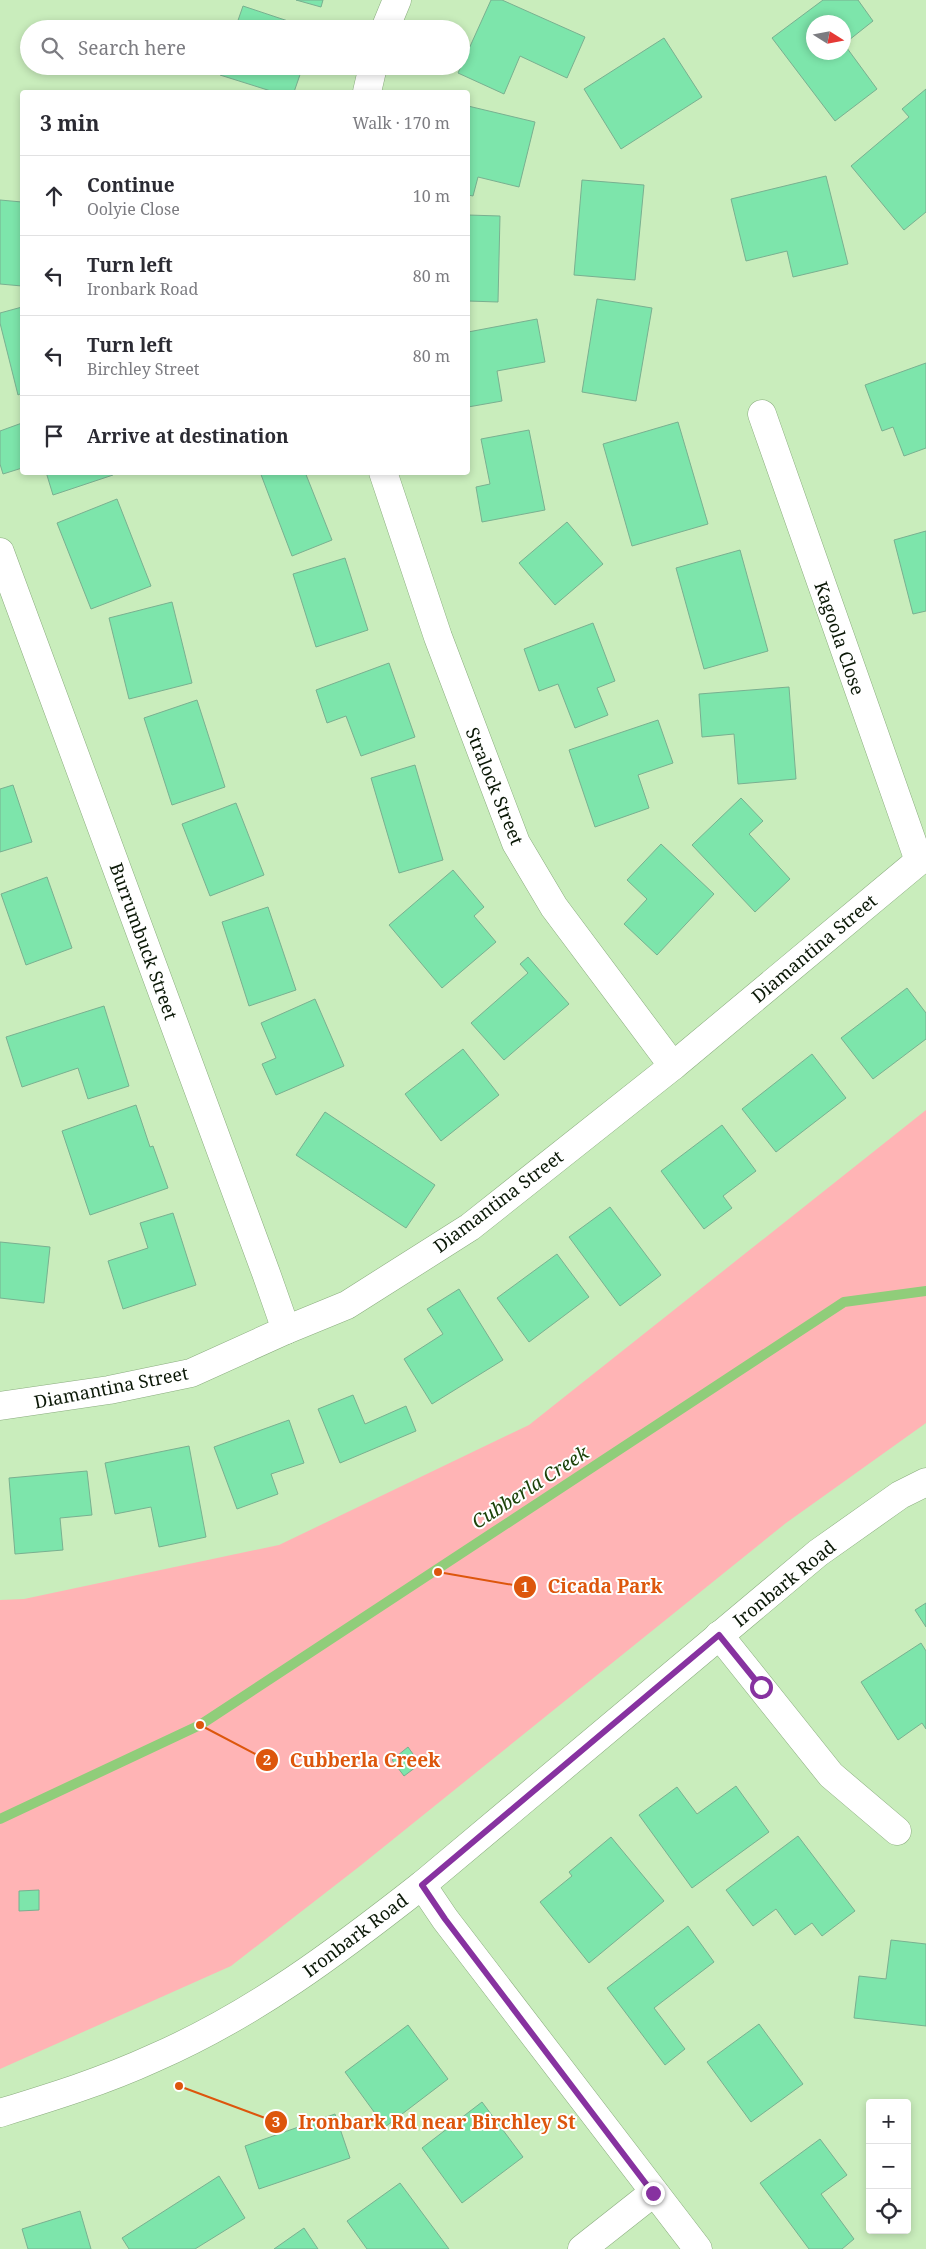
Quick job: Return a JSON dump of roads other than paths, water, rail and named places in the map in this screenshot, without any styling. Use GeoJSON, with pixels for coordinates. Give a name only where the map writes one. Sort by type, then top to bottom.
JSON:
{"type":"FeatureCollection","features":[{"type":"Feature","properties":{"kind":"street"},"geometry":{"type":"LineString","coordinates":[[390,20],[398,0]]}},
{"type":"Feature","properties":{"kind":"street"},"geometry":{"type":"LineString","coordinates":[[367,90],[371,75]]}},
{"type":"Feature","properties":{"kind":"street","name":"Kagoola Close"},"geometry":{"type":"LineString","coordinates":[[762,414],[922,860]]}},
{"type":"Feature","properties":{"kind":"street","name":"Stralock Street"},"geometry":{"type":"LineString","coordinates":[[384,475],[438,637],[516,844],[554,907],[672,1066]]}},
{"type":"Feature","properties":{"kind":"street","name":"Burrumbuck Street"},"geometry":{"type":"LineString","coordinates":[[0,552],[286,1330]]}},
{"type":"Feature","properties":{"kind":"street","name":"Diamantina Street"},"geometry":{"type":"LineString","coordinates":[[0,1406],[109,1390],[191,1373],[347,1305],[470,1227],[672,1066],[922,860]]}},
{"type":"Feature","properties":{"kind":"street","name":"Ironbark Road"},"geometry":{"type":"LineString","coordinates":[[0,2113],[108,2078],[155,2058],[217,2027],[292,1982],[355,1938],[422,1885],[818,1553],[900,1495],[926,1482]]}},
{"type":"Feature","properties":{"kind":"street"},"geometry":{"type":"LineString","coordinates":[[719,1635],[831,1774],[898,1831]]}},
{"type":"Feature","properties":{"kind":"street"},"geometry":{"type":"LineString","coordinates":[[422,1885],[451,1927],[653,2193],[698,2249]]}},
{"type":"Feature","properties":{"kind":"street"},"geometry":{"type":"LineString","coordinates":[[582,2249],[653,2193]]}},
{"type":"Feature","properties":{"kind":"waterway","name":"Cubberla Creek"},"geometry":{"type":"LineString","coordinates":[[0,1819],[200,1725],[844,1302],[926,1291]]}},
{"type":"Feature","properties":{"kind":"place","name":"Cicada Park"},"geometry":{"type":"Point","coordinates":[438,1572]}},
{"type":"Feature","properties":{"kind":"place","name":"Cubberla Creek"},"geometry":{"type":"Point","coordinates":[200,1725]}},
{"type":"Feature","properties":{"kind":"place","name":"Ironbark Rd near Birchley St"},"geometry":{"type":"Point","coordinates":[179,2086]}}]}
